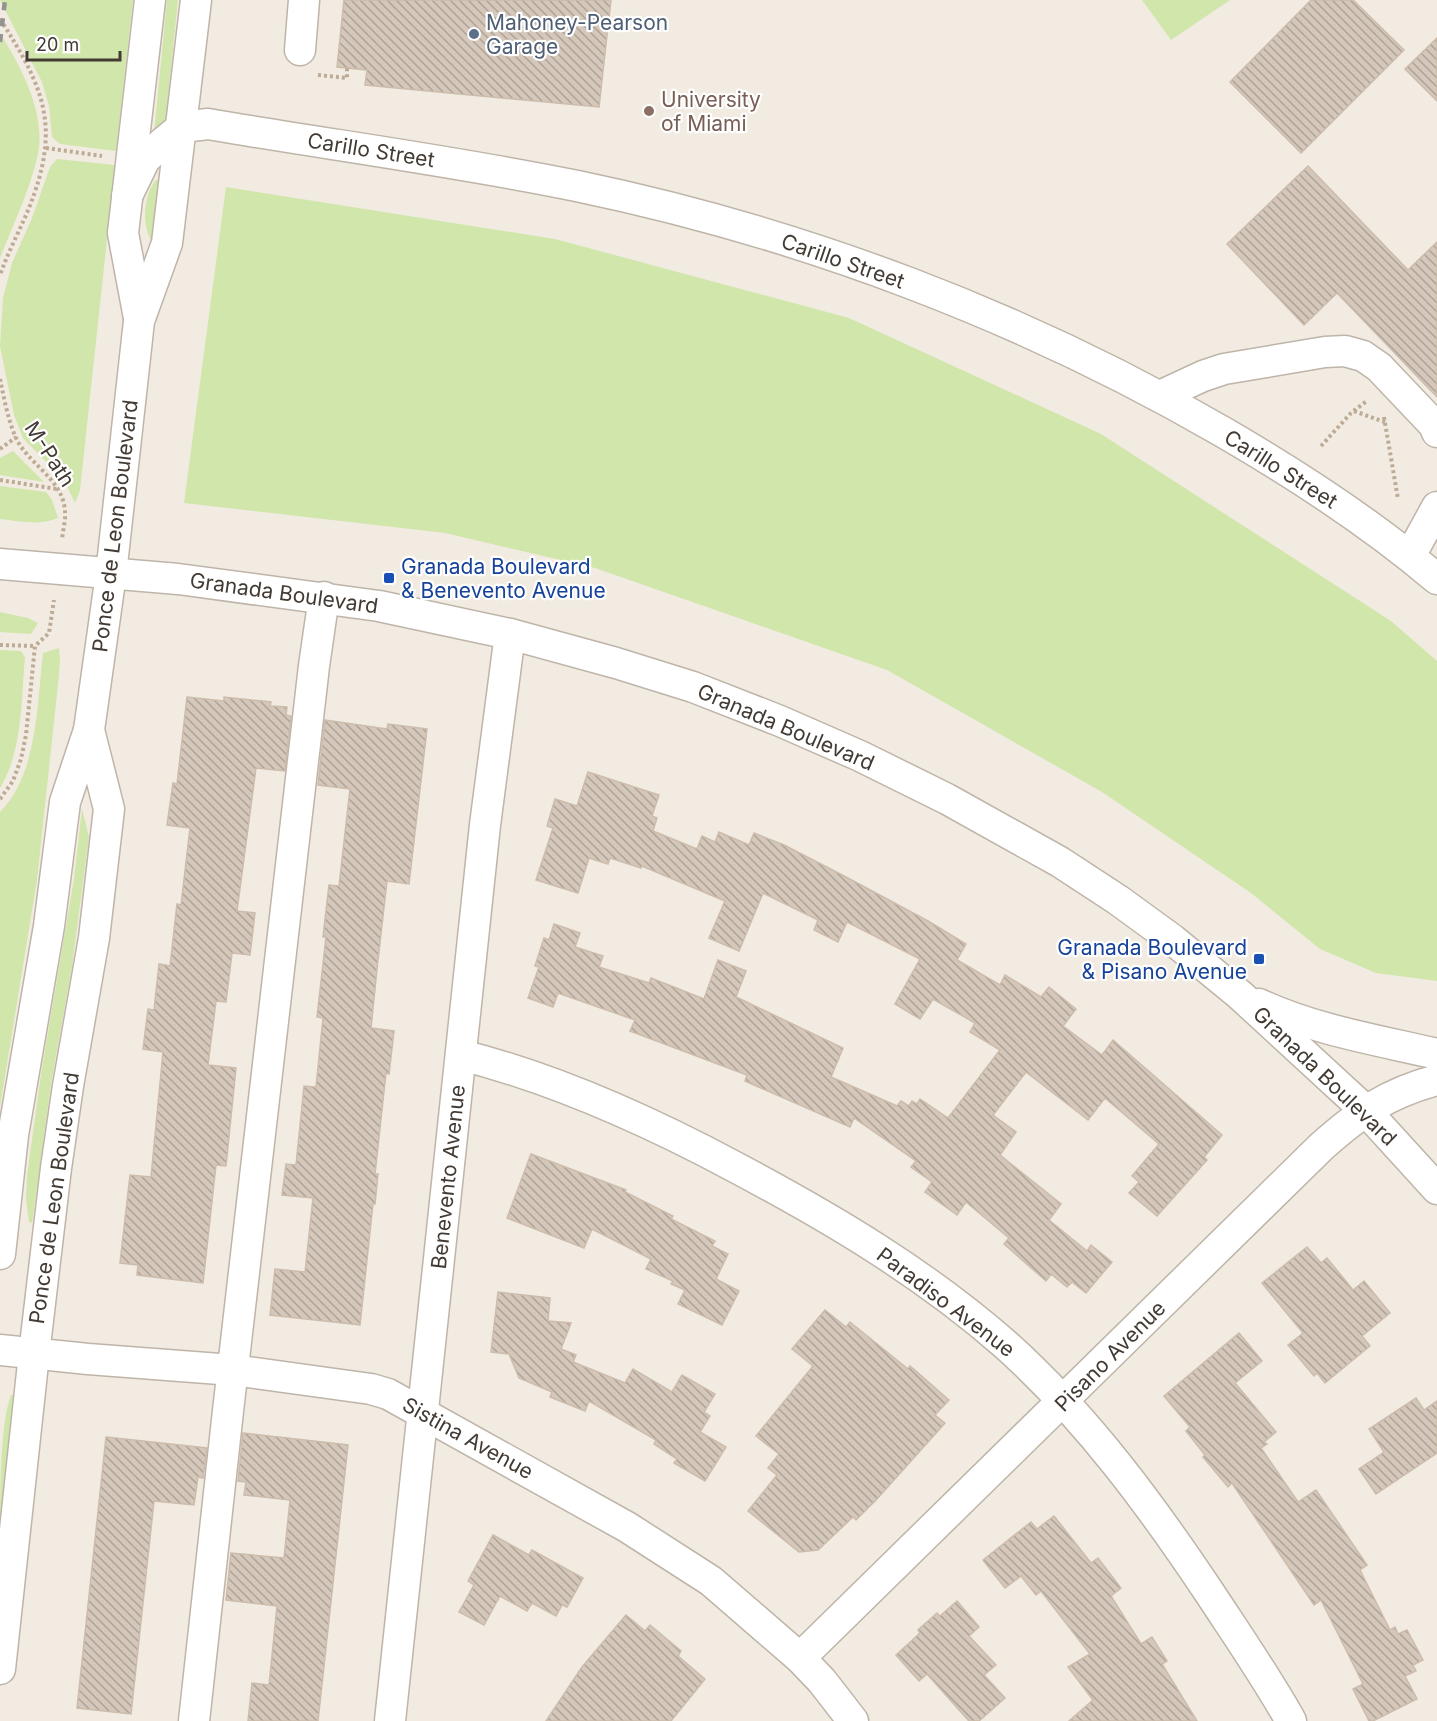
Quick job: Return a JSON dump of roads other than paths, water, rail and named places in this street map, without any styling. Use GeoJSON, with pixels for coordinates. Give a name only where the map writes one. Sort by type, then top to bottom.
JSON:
{"type":"FeatureCollection","features":[{"type":"Feature","properties":{"kind":"street","name":"Ponce de Leon Boulevard"},"geometry":{"type":"LineString","coordinates":[[140,321],[123,233],[150,0]]}},
{"type":"Feature","properties":{"kind":"street","name":"Ponce de Leon Boulevard"},"geometry":{"type":"LineString","coordinates":[[0,1254],[13,1134],[49,926],[64,802],[89,730],[111,574],[140,321],[166,243],[196,0]]}},
{"type":"Feature","properties":{"kind":"street"},"geometry":{"type":"LineString","coordinates":[[300,50],[304,0]]}},
{"type":"Feature","properties":{"kind":"street","name":"Carillo Street"},"geometry":{"type":"LineString","coordinates":[[182,127],[208,124],[576,186],[727,223],[895,278],[1052,342],[1160,396],[1301,480],[1354,515],[1437,579]]}},
{"type":"Feature","properties":{"kind":"street"},"geometry":{"type":"LineString","coordinates":[[127,196],[146,159],[182,127]]}},
{"type":"Feature","properties":{"kind":"street"},"geometry":{"type":"LineString","coordinates":[[1160,396],[1224,369],[1325,352],[1346,351],[1363,356],[1379,367],[1434,425],[1437,432]]}},
{"type":"Feature","properties":{"kind":"street"},"geometry":{"type":"LineString","coordinates":[[1410,556],[1437,507]]}},
{"type":"Feature","properties":{"kind":"street","name":"Granada Boulevard"},"geometry":{"type":"LineString","coordinates":[[0,564],[178,579],[380,606],[510,634],[693,687],[780,721],[860,756],[947,799],[1060,862],[1118,900],[1173,940],[1240,995],[1365,1110],[1437,1189]]}},
{"type":"Feature","properties":{"kind":"street"},"geometry":{"type":"LineString","coordinates":[[194,1721],[232,1370],[324,597]]}},
{"type":"Feature","properties":{"kind":"street","name":"Benevento Avenue"},"geometry":{"type":"LineString","coordinates":[[390,1721],[485,825],[510,634]]}},
{"type":"Feature","properties":{"kind":"street","name":"Ponce de Leon Boulevard"},"geometry":{"type":"LineString","coordinates":[[0,1669],[56,1168],[94,938],[110,809],[89,730]]}},
{"type":"Feature","properties":{"kind":"street"},"geometry":{"type":"LineString","coordinates":[[1240,995],[1280,1014],[1300,1020],[1368,1039],[1437,1054]]}},
{"type":"Feature","properties":{"kind":"street","name":"Paradiso Avenue"},"geometry":{"type":"LineString","coordinates":[[461,1055],[507,1067],[647,1122],[692,1144],[813,1210],[885,1254],[960,1308],[1005,1345],[1063,1402],[1120,1467],[1167,1528],[1291,1721]]}},
{"type":"Feature","properties":{"kind":"street","name":"Pisano Avenue"},"geometry":{"type":"LineString","coordinates":[[800,1658],[1321,1147],[1365,1110],[1403,1090],[1437,1080]]}},
{"type":"Feature","properties":{"kind":"street","name":"Sistina Avenue"},"geometry":{"type":"LineString","coordinates":[[0,1350],[232,1370],[371,1389],[388,1394],[627,1527],[711,1581],[800,1658],[822,1681],[853,1721]]}},
{"type":"Feature","properties":{"kind":"railway"},"geometry":{"type":"LineString","coordinates":[[0,42],[5,0]]}},
{"type":"Feature","properties":{"kind":"place","name":"Mahoney-Pearson Garage"},"geometry":{"type":"Point","coordinates":[474,34]}},
{"type":"Feature","properties":{"kind":"place","name":"University of Miami"},"geometry":{"type":"Point","coordinates":[649,111]}},
{"type":"Feature","properties":{"kind":"place","name":"Granada Boulevard & Benevento Avenue"},"geometry":{"type":"Point","coordinates":[389,578]}},
{"type":"Feature","properties":{"kind":"place","name":"Granada Boulevard & Pisano Avenue"},"geometry":{"type":"Point","coordinates":[1259,959]}}]}
